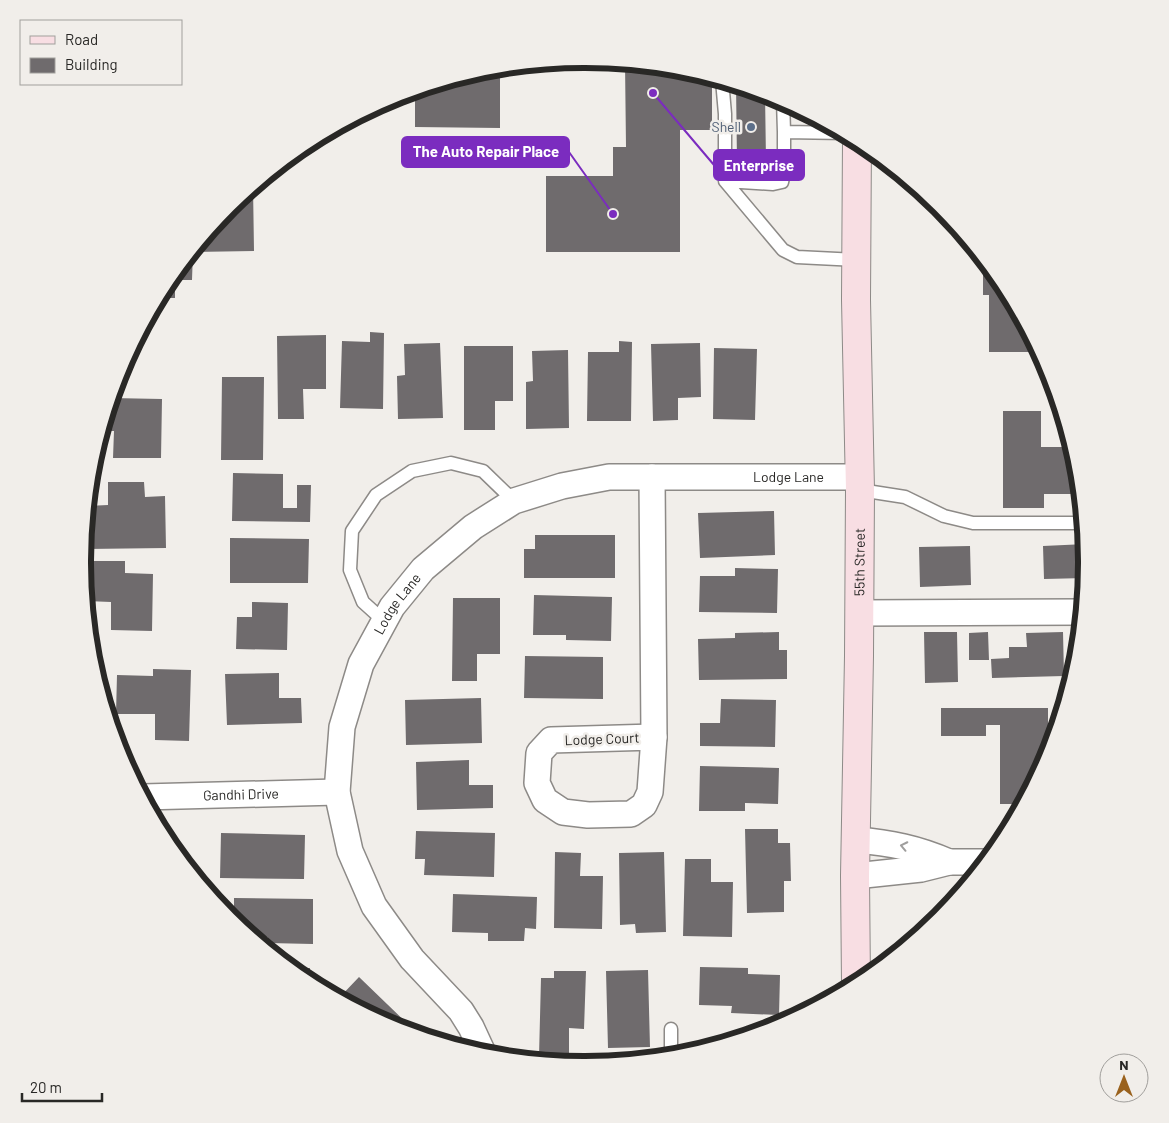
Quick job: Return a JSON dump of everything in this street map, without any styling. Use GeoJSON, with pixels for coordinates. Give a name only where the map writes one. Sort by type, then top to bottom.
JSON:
{"type":"FeatureCollection","features":[{"type":"Feature","properties":{"kind":"main road","name":"55th Street"},"geometry":{"type":"LineString","coordinates":[[856,974],[855,876],[860,484],[856,260],[857,150]]}},
{"type":"Feature","properties":{"kind":"street","name":"Lodge Lane"},"geometry":{"type":"LineString","coordinates":[[478,1044],[461,1011],[412,959],[374,906],[350,851],[337,792],[342,727],[361,664],[392,607],[423,569],[473,527],[514,500],[562,486],[609,477],[860,484]]}},
{"type":"Feature","properties":{"kind":"street","name":"Lodge Court"},"geometry":{"type":"LineString","coordinates":[[652,477],[654,737],[650,792],[644,805],[631,814],[588,815],[563,812],[545,800],[538,783],[539,753],[551,740],[654,737]]}},
{"type":"Feature","properties":{"kind":"street"},"geometry":{"type":"LineString","coordinates":[[859,613],[1075,612]]}},
{"type":"Feature","properties":{"kind":"street","name":"Gandhi Drive"},"geometry":{"type":"LineString","coordinates":[[151,797],[337,792]]}},
{"type":"Feature","properties":{"kind":"street"},"geometry":{"type":"LineString","coordinates":[[856,840],[906,846],[925,851],[949,862]]}},
{"type":"Feature","properties":{"kind":"street"},"geometry":{"type":"LineString","coordinates":[[855,876],[921,869],[949,862],[976,862]]}},
{"type":"Feature","properties":{"kind":"lane"},"geometry":{"type":"LineString","coordinates":[[723,87],[725,114],[725,181],[783,250],[796,257],[856,260]]}},
{"type":"Feature","properties":{"kind":"lane"},"geometry":{"type":"LineString","coordinates":[[725,181],[774,184],[782,182],[784,173],[783,109]]}},
{"type":"Feature","properties":{"kind":"lane"},"geometry":{"type":"LineString","coordinates":[[784,132],[831,134]]}},
{"type":"Feature","properties":{"kind":"lane"},"geometry":{"type":"LineString","coordinates":[[384,621],[363,602],[350,570],[352,531],[376,495],[412,471],[451,463],[483,472],[514,500]]}},
{"type":"Feature","properties":{"kind":"lane"},"geometry":{"type":"LineString","coordinates":[[860,484],[905,497],[944,516],[974,523],[1076,523]]}},
{"type":"Feature","properties":{"kind":"lane"},"geometry":{"type":"LineString","coordinates":[[671,1029],[671,1048]]}},
{"type":"Feature","properties":{"kind":"building"},"geometry":{"type":"Polygon","coordinates":[[[625,70],[680,77],[712,84],[712,130],[680,130],[680,252],[546,252],[546,176],[613,176],[613,147],[626,147],[625,70]]]}},
{"type":"Feature","properties":{"kind":"building"},"geometry":{"type":"Polygon","coordinates":[[[500,75],[500,128],[415,127],[415,98],[457,84],[500,75]]]}},
{"type":"Feature","properties":{"kind":"building","name":"Shell"},"geometry":{"type":"Polygon","coordinates":[[[736,92],[765,102],[766,161],[737,162],[736,92]]]}},
{"type":"Feature","properties":{"kind":"building"},"geometry":{"type":"Polygon","coordinates":[[[253,195],[254,251],[200,252],[235,212],[253,195]]]}},
{"type":"Feature","properties":{"kind":"building"},"geometry":{"type":"Polygon","coordinates":[[[193,261],[192,280],[179,280],[193,261]]]}},
{"type":"Feature","properties":{"kind":"building"},"geometry":{"type":"Polygon","coordinates":[[[983,271],[1012,315],[1032,352],[989,352],[989,295],[983,295],[983,271]]]}},
{"type":"Feature","properties":{"kind":"building"},"geometry":{"type":"Polygon","coordinates":[[[175,286],[175,298],[167,298],[175,286]]]}},
{"type":"Feature","properties":{"kind":"building"},"geometry":{"type":"Polygon","coordinates":[[[370,332],[384,333],[383,409],[340,408],[342,341],[370,342],[370,332]]]}},
{"type":"Feature","properties":{"kind":"building"},"geometry":{"type":"Polygon","coordinates":[[[326,335],[326,389],[303,389],[304,419],[278,419],[277,336],[326,335]]]}},
{"type":"Feature","properties":{"kind":"building"},"geometry":{"type":"Polygon","coordinates":[[[619,341],[632,342],[631,421],[587,421],[588,352],[619,352],[619,341]]]}},
{"type":"Feature","properties":{"kind":"building"},"geometry":{"type":"Polygon","coordinates":[[[440,343],[443,418],[398,419],[397,376],[405,375],[404,344],[440,343]]]}},
{"type":"Feature","properties":{"kind":"building"},"geometry":{"type":"Polygon","coordinates":[[[700,343],[701,397],[678,398],[678,420],[653,421],[651,344],[700,343]]]}},
{"type":"Feature","properties":{"kind":"building"},"geometry":{"type":"Polygon","coordinates":[[[464,346],[513,346],[513,401],[495,401],[495,430],[464,430],[464,346]]]}},
{"type":"Feature","properties":{"kind":"building"},"geometry":{"type":"Polygon","coordinates":[[[714,348],[757,349],[755,420],[713,419],[714,348]]]}},
{"type":"Feature","properties":{"kind":"building"},"geometry":{"type":"Polygon","coordinates":[[[568,350],[569,428],[526,429],[526,382],[533,381],[532,351],[568,350]]]}},
{"type":"Feature","properties":{"kind":"building"},"geometry":{"type":"Polygon","coordinates":[[[222,377],[264,377],[263,460],[221,460],[222,377]]]}},
{"type":"Feature","properties":{"kind":"building"},"geometry":{"type":"Polygon","coordinates":[[[119,398],[162,399],[161,458],[113,458],[114,431],[108,431],[119,398]]]}},
{"type":"Feature","properties":{"kind":"building"},"geometry":{"type":"Polygon","coordinates":[[[1003,411],[1041,411],[1041,447],[1064,447],[1064,443],[1074,494],[1044,494],[1044,508],[1003,508],[1003,411]]]}},
{"type":"Feature","properties":{"kind":"building"},"geometry":{"type":"Polygon","coordinates":[[[233,473],[283,474],[283,508],[297,508],[297,485],[311,485],[310,522],[232,521],[233,473]]]}},
{"type":"Feature","properties":{"kind":"building"},"geometry":{"type":"Polygon","coordinates":[[[108,482],[144,482],[145,497],[165,496],[166,548],[91,549],[94,506],[108,505],[108,482]]]}},
{"type":"Feature","properties":{"kind":"building"},"geometry":{"type":"Polygon","coordinates":[[[774,511],[775,555],[700,558],[698,513],[774,511]]]}},
{"type":"Feature","properties":{"kind":"building"},"geometry":{"type":"Polygon","coordinates":[[[535,535],[615,535],[615,578],[524,578],[524,549],[535,549],[535,535]]]}},
{"type":"Feature","properties":{"kind":"building"},"geometry":{"type":"Polygon","coordinates":[[[230,538],[309,539],[308,583],[230,583],[230,538]]]}},
{"type":"Feature","properties":{"kind":"building"},"geometry":{"type":"Polygon","coordinates":[[[1077,544],[1077,578],[1044,579],[1043,546],[1077,544]]]}},
{"type":"Feature","properties":{"kind":"building"},"geometry":{"type":"Polygon","coordinates":[[[970,546],[971,585],[920,587],[919,547],[970,546]]]}},
{"type":"Feature","properties":{"kind":"building"},"geometry":{"type":"Polygon","coordinates":[[[90,561],[125,561],[125,573],[153,574],[152,631],[111,630],[111,602],[93,601],[90,561]]]}},
{"type":"Feature","properties":{"kind":"building"},"geometry":{"type":"Polygon","coordinates":[[[735,568],[778,569],[777,613],[699,612],[700,576],[735,576],[735,568]]]}},
{"type":"Feature","properties":{"kind":"building"},"geometry":{"type":"Polygon","coordinates":[[[534,595],[612,597],[611,641],[566,640],[566,635],[533,635],[534,595]]]}},
{"type":"Feature","properties":{"kind":"building"},"geometry":{"type":"Polygon","coordinates":[[[453,598],[500,598],[500,654],[477,654],[477,681],[452,681],[453,598]]]}},
{"type":"Feature","properties":{"kind":"building"},"geometry":{"type":"Polygon","coordinates":[[[252,602],[288,603],[287,650],[236,649],[237,617],[252,617],[252,602]]]}},
{"type":"Feature","properties":{"kind":"building"},"geometry":{"type":"Polygon","coordinates":[[[779,632],[779,650],[787,650],[787,679],[699,680],[698,639],[735,638],[735,633],[779,632]]]}},
{"type":"Feature","properties":{"kind":"building"},"geometry":{"type":"Polygon","coordinates":[[[924,632],[957,632],[958,682],[925,683],[924,632]]]}},
{"type":"Feature","properties":{"kind":"building"},"geometry":{"type":"Polygon","coordinates":[[[988,632],[989,660],[969,660],[969,633],[988,632]]]}},
{"type":"Feature","properties":{"kind":"building"},"geometry":{"type":"Polygon","coordinates":[[[1063,632],[1064,676],[992,678],[991,659],[1009,658],[1009,647],[1027,647],[1026,633],[1063,632]]]}},
{"type":"Feature","properties":{"kind":"building"},"geometry":{"type":"Polygon","coordinates":[[[525,656],[603,657],[603,699],[524,698],[525,656]]]}},
{"type":"Feature","properties":{"kind":"building"},"geometry":{"type":"Polygon","coordinates":[[[153,669],[191,670],[189,741],[155,740],[155,714],[116,714],[117,675],[153,676],[153,669]]]}},
{"type":"Feature","properties":{"kind":"building"},"geometry":{"type":"Polygon","coordinates":[[[279,673],[279,698],[301,698],[302,723],[227,725],[225,674],[279,673]]]}},
{"type":"Feature","properties":{"kind":"building"},"geometry":{"type":"Polygon","coordinates":[[[481,698],[482,743],[406,745],[405,700],[481,698]]]}},
{"type":"Feature","properties":{"kind":"building"},"geometry":{"type":"Polygon","coordinates":[[[721,699],[776,700],[775,747],[700,746],[700,723],[720,723],[721,699]]]}},
{"type":"Feature","properties":{"kind":"building"},"geometry":{"type":"Polygon","coordinates":[[[941,708],[1048,708],[1048,731],[1028,780],[1014,804],[1000,804],[1000,725],[986,725],[986,736],[941,736],[941,708]]]}},
{"type":"Feature","properties":{"kind":"building"},"geometry":{"type":"Polygon","coordinates":[[[469,760],[469,785],[493,785],[493,808],[417,810],[416,762],[469,760]]]}},
{"type":"Feature","properties":{"kind":"building"},"geometry":{"type":"Polygon","coordinates":[[[700,766],[779,768],[778,804],[745,803],[745,811],[699,811],[700,766]]]}},
{"type":"Feature","properties":{"kind":"building"},"geometry":{"type":"Polygon","coordinates":[[[745,829],[778,829],[778,843],[790,843],[791,881],[784,881],[784,912],[747,913],[745,829]]]}},
{"type":"Feature","properties":{"kind":"building"},"geometry":{"type":"Polygon","coordinates":[[[416,831],[495,833],[494,877],[424,875],[425,859],[415,859],[416,831]]]}},
{"type":"Feature","properties":{"kind":"building"},"geometry":{"type":"Polygon","coordinates":[[[221,833],[305,835],[304,879],[220,878],[221,833]]]}},
{"type":"Feature","properties":{"kind":"building"},"geometry":{"type":"Polygon","coordinates":[[[555,852],[581,853],[580,876],[603,876],[602,929],[554,928],[555,852]]]}},
{"type":"Feature","properties":{"kind":"building"},"geometry":{"type":"Polygon","coordinates":[[[664,852],[666,932],[636,933],[635,924],[620,925],[619,853],[664,852]]]}},
{"type":"Feature","properties":{"kind":"building"},"geometry":{"type":"Polygon","coordinates":[[[685,859],[711,859],[711,882],[733,882],[732,937],[683,936],[685,859]]]}},
{"type":"Feature","properties":{"kind":"building"},"geometry":{"type":"Polygon","coordinates":[[[453,894],[537,897],[536,929],[525,928],[524,941],[488,941],[488,933],[452,932],[453,894]]]}},
{"type":"Feature","properties":{"kind":"building"},"geometry":{"type":"Polygon","coordinates":[[[234,898],[313,899],[313,944],[272,943],[268,940],[268,937],[264,937],[234,910],[234,898]]]}},
{"type":"Feature","properties":{"kind":"building"},"geometry":{"type":"Polygon","coordinates":[[[700,967],[748,968],[748,974],[780,975],[779,1015],[731,1013],[732,1006],[699,1005],[700,967]]]}},
{"type":"Feature","properties":{"kind":"building"},"geometry":{"type":"Polygon","coordinates":[[[648,970],[650,1047],[608,1048],[606,971],[648,970]]]}},
{"type":"Feature","properties":{"kind":"building"},"geometry":{"type":"Polygon","coordinates":[[[554,971],[586,971],[584,1029],[569,1028],[569,1055],[539,1053],[541,978],[554,978],[554,971]]]}},
{"type":"Feature","properties":{"kind":"building"},"geometry":{"type":"Polygon","coordinates":[[[359,977],[405,1022],[366,1005],[344,993],[359,977]]]}},
{"type":"Feature","properties":{"kind":"place","name":"Enterprise"},"geometry":{"type":"Point","coordinates":[653,93]}},
{"type":"Feature","properties":{"kind":"place","name":"Shell"},"geometry":{"type":"Point","coordinates":[751,127]}},
{"type":"Feature","properties":{"kind":"place","name":"The Auto Repair Place"},"geometry":{"type":"Point","coordinates":[613,214]}}]}
